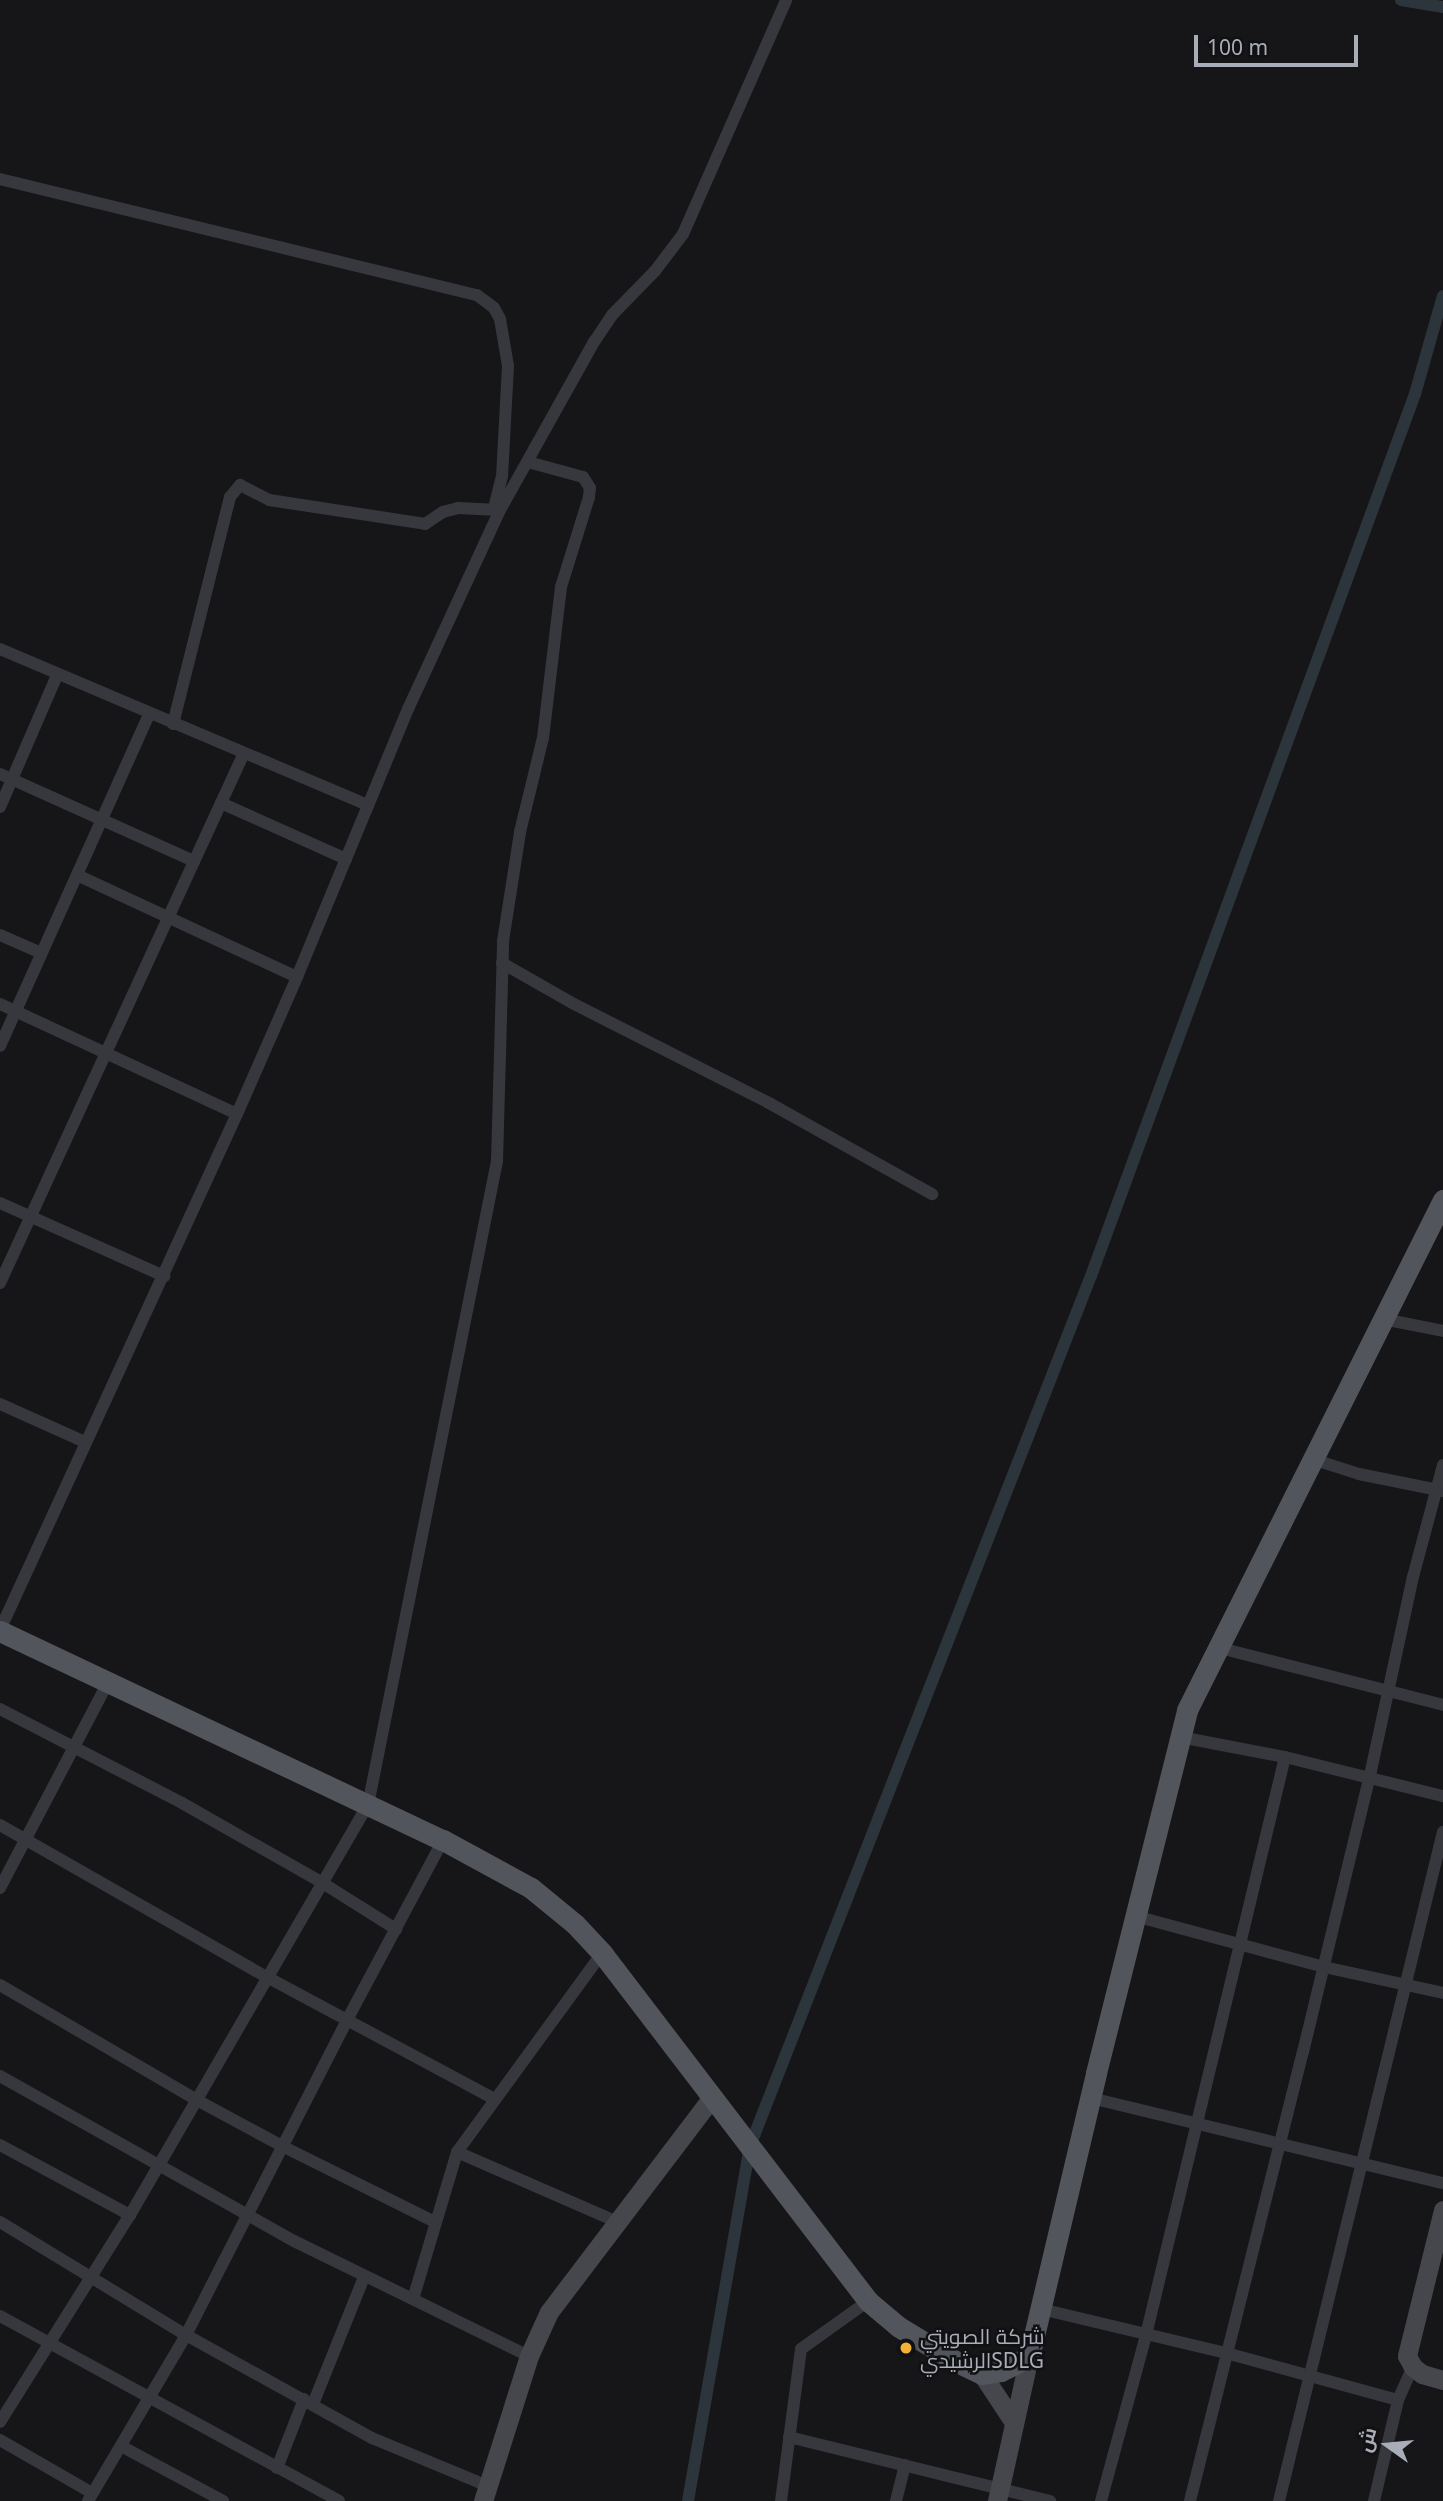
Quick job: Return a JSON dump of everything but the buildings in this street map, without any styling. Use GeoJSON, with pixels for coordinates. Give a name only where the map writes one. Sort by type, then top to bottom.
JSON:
{"type":"FeatureCollection","features":[{"type":"Feature","properties":{"kind":"main road"},"geometry":{"type":"LineString","coordinates":[[0,1630],[107,1684],[443,1840],[531,1888],[575,1924],[602,1952],[868,2301],[922,2342],[982,2374],[1001,2371],[1028,2357],[1187,1710],[1216,1647],[1443,1200]]}},
{"type":"Feature","properties":{"kind":"street"},"geometry":{"type":"LineString","coordinates":[[0,1630],[164,1276],[298,977],[368,805],[497,510],[528,462],[612,315],[656,271],[683,234],[786,0]]}},
{"type":"Feature","properties":{"kind":"street"},"geometry":{"type":"LineString","coordinates":[[0,179],[477,295],[495,308],[500,319],[508,366],[502,476],[497,510]]}},
{"type":"Feature","properties":{"kind":"street"},"geometry":{"type":"LineString","coordinates":[[0,2422],[130,2215],[265,1976],[368,1805],[497,1161],[502,963],[513,871],[543,738],[561,587],[582,523],[590,488],[583,477],[528,462]]}},
{"type":"Feature","properties":{"kind":"street"},"geometry":{"type":"LineString","coordinates":[[173,724],[234,489],[244,485],[269,500],[425,524],[443,512],[458,508],[497,510]]}},
{"type":"Feature","properties":{"kind":"street"},"geometry":{"type":"LineString","coordinates":[[0,649],[368,805]]}},
{"type":"Feature","properties":{"kind":"street"},"geometry":{"type":"LineString","coordinates":[[0,807],[6,777],[57,675]]}},
{"type":"Feature","properties":{"kind":"street"},"geometry":{"type":"LineString","coordinates":[[0,1046],[149,714]]}},
{"type":"Feature","properties":{"kind":"street"},"geometry":{"type":"LineString","coordinates":[[0,1283],[244,753]]}},
{"type":"Feature","properties":{"kind":"street"},"geometry":{"type":"LineString","coordinates":[[6,777],[194,861]]}},
{"type":"Feature","properties":{"kind":"street"},"geometry":{"type":"LineString","coordinates":[[221,803],[346,859]]}},
{"type":"Feature","properties":{"kind":"street"},"geometry":{"type":"LineString","coordinates":[[77,875],[298,977]]}},
{"type":"Feature","properties":{"kind":"street"},"geometry":{"type":"LineString","coordinates":[[0,935],[41,953]]}},
{"type":"Feature","properties":{"kind":"street"},"geometry":{"type":"LineString","coordinates":[[502,963],[574,1004],[769,1103],[932,1194]]}},
{"type":"Feature","properties":{"kind":"street"},"geometry":{"type":"LineString","coordinates":[[0,1004],[237,1114]]}},
{"type":"Feature","properties":{"kind":"street"},"geometry":{"type":"LineString","coordinates":[[0,1203],[164,1276]]}},
{"type":"Feature","properties":{"kind":"street"},"geometry":{"type":"LineString","coordinates":[[1383,1319],[1443,1331]]}},
{"type":"Feature","properties":{"kind":"street"},"geometry":{"type":"LineString","coordinates":[[0,1404],[85,1442]]}},
{"type":"Feature","properties":{"kind":"street"},"geometry":{"type":"LineString","coordinates":[[1312,1459],[1359,1474],[1440,1490]]}},
{"type":"Feature","properties":{"kind":"street"},"geometry":{"type":"LineString","coordinates":[[1190,2501],[1324,1967],[1369,1780],[1413,1577],[1440,1490],[1443,1465]]}},
{"type":"Feature","properties":{"kind":"street"},"geometry":{"type":"LineString","coordinates":[[1216,1647],[1443,1705]]}},
{"type":"Feature","properties":{"kind":"street"},"geometry":{"type":"LineString","coordinates":[[0,1888],[107,1684]]}},
{"type":"Feature","properties":{"kind":"street"},"geometry":{"type":"LineString","coordinates":[[0,1709],[182,1803],[321,1882],[396,1929]]}},
{"type":"Feature","properties":{"kind":"street"},"geometry":{"type":"LineString","coordinates":[[1180,1737],[1284,1757],[1443,1796]]}},
{"type":"Feature","properties":{"kind":"street"},"geometry":{"type":"LineString","coordinates":[[1101,2501],[1146,2335],[1284,1757]]}},
{"type":"Feature","properties":{"kind":"street"},"geometry":{"type":"LineString","coordinates":[[0,1825],[265,1976],[492,2098]]}},
{"type":"Feature","properties":{"kind":"street"},"geometry":{"type":"LineString","coordinates":[[1279,2501],[1443,1832]]}},
{"type":"Feature","properties":{"kind":"street"},"geometry":{"type":"LineString","coordinates":[[0,2440],[90,2497],[186,2334],[443,1840]]}},
{"type":"Feature","properties":{"kind":"street"},"geometry":{"type":"LineString","coordinates":[[1135,1916],[1324,1967],[1443,1993]]}},
{"type":"Feature","properties":{"kind":"street"},"geometry":{"type":"LineString","coordinates":[[414,2299],[457,2152],[492,2098],[602,1952]]}},
{"type":"Feature","properties":{"kind":"street"},"geometry":{"type":"LineString","coordinates":[[0,1985],[195,2099],[282,2146],[435,2222]]}},
{"type":"Feature","properties":{"kind":"street"},"geometry":{"type":"LineString","coordinates":[[0,2076],[249,2216],[364,2277],[529,2356]]}},
{"type":"Feature","properties":{"kind":"street"},"geometry":{"type":"LineString","coordinates":[[0,2222],[186,2334],[372,2438],[486,2493],[529,2356],[549,2312],[615,2221],[712,2097]]}},
{"type":"Feature","properties":{"kind":"street"},"geometry":{"type":"LineString","coordinates":[[1091,2098],[1443,2183]]}},
{"type":"Feature","properties":{"kind":"street"},"geometry":{"type":"LineString","coordinates":[[0,2145],[130,2215]]}},
{"type":"Feature","properties":{"kind":"street"},"geometry":{"type":"LineString","coordinates":[[457,2152],[615,2221]]}},
{"type":"Feature","properties":{"kind":"street"},"geometry":{"type":"LineString","coordinates":[[1443,2210],[1407,2356],[1413,2367],[1422,2374],[1443,2380]]}},
{"type":"Feature","properties":{"kind":"street"},"geometry":{"type":"LineString","coordinates":[[277,2468],[364,2277]]}},
{"type":"Feature","properties":{"kind":"street"},"geometry":{"type":"LineString","coordinates":[[781,2501],[801,2349],[868,2301]]}},
{"type":"Feature","properties":{"kind":"street"},"geometry":{"type":"LineString","coordinates":[[1041,2309],[1226,2353],[1398,2400]]}},
{"type":"Feature","properties":{"kind":"street"},"geometry":{"type":"LineString","coordinates":[[0,2316],[340,2501]]}},
{"type":"Feature","properties":{"kind":"street"},"geometry":{"type":"LineString","coordinates":[[999,2495],[1028,2357]]}},
{"type":"Feature","properties":{"kind":"street"},"geometry":{"type":"LineString","coordinates":[[1374,2501],[1398,2400],[1413,2367]]}},
{"type":"Feature","properties":{"kind":"street"},"geometry":{"type":"LineString","coordinates":[[982,2374],[1013,2421]]}},
{"type":"Feature","properties":{"kind":"street"},"geometry":{"type":"LineString","coordinates":[[789,2437],[905,2465],[999,2495],[1050,2501]]}},
{"type":"Feature","properties":{"kind":"street"},"geometry":{"type":"LineString","coordinates":[[121,2446],[223,2501]]}},
{"type":"Feature","properties":{"kind":"street"},"geometry":{"type":"LineString","coordinates":[[896,2501],[905,2465]]}},
{"type":"Feature","properties":{"kind":"waterway"},"geometry":{"type":"LineString","coordinates":[[1401,0],[1443,7]]}},
{"type":"Feature","properties":{"kind":"waterway"},"geometry":{"type":"LineString","coordinates":[[688,2501],[750,2146],[1091,1276],[1415,394],[1443,296]]}},
{"type":"Feature","properties":{"kind":"place","name":"شركة الصويتي الرشيديSDLG"},"geometry":{"type":"Point","coordinates":[906,2348]}}]}
